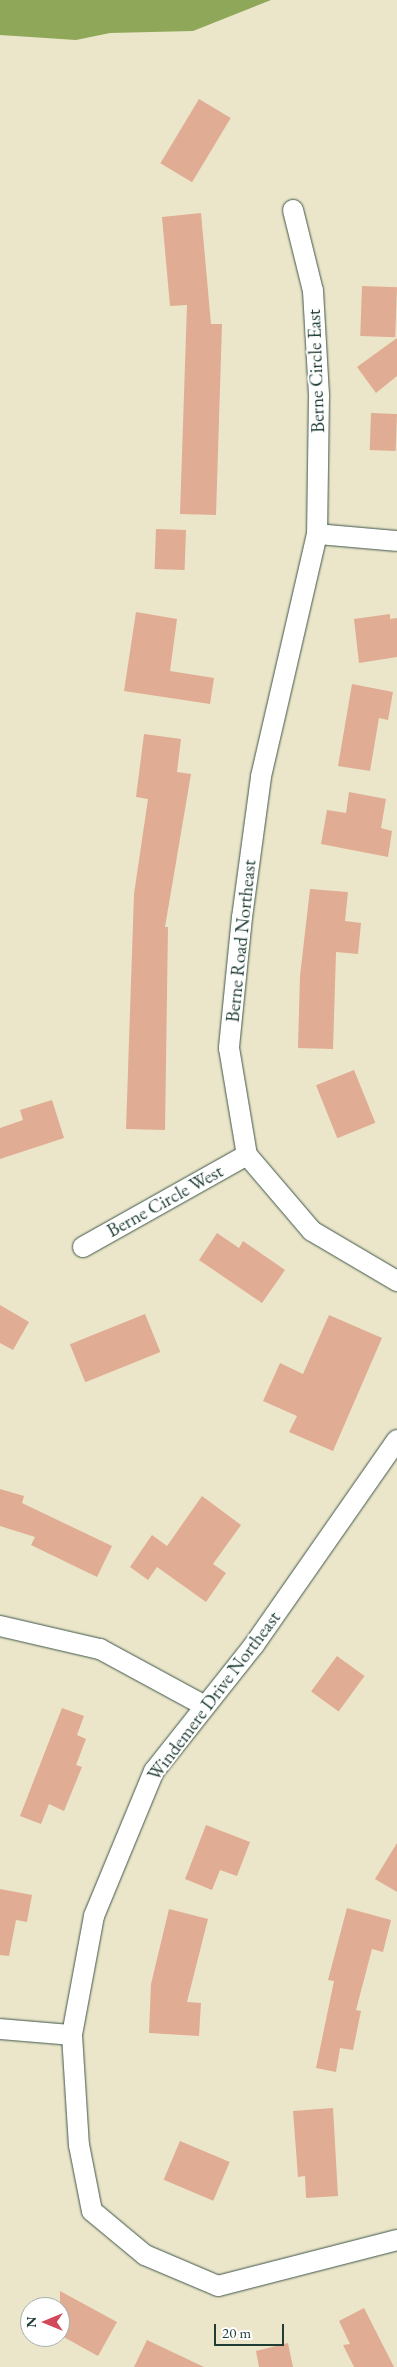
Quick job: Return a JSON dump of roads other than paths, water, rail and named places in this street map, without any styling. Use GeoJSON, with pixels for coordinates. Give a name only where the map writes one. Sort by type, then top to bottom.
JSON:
{"type":"FeatureCollection","features":[{"type":"Feature","properties":{"kind":"street","name":"Berne Circle East"},"geometry":{"type":"LineString","coordinates":[[294,210],[313,291],[319,395],[317,534]]}},
{"type":"Feature","properties":{"kind":"street"},"geometry":{"type":"LineString","coordinates":[[317,534],[397,542]]}},
{"type":"Feature","properties":{"kind":"street","name":"Berne Road Northeast"},"geometry":{"type":"LineString","coordinates":[[247,1155],[229,1048],[242,917],[261,778],[317,534]]}},
{"type":"Feature","properties":{"kind":"street"},"geometry":{"type":"LineString","coordinates":[[247,1155],[312,1231],[397,1281]]}},
{"type":"Feature","properties":{"kind":"street","name":"Berne Circle West"},"geometry":{"type":"LineString","coordinates":[[82,1247],[247,1155]]}},
{"type":"Feature","properties":{"kind":"street","name":"Windemere Drive Northeast"},"geometry":{"type":"LineString","coordinates":[[397,1440],[254,1645],[154,1771],[94,1916],[72,2035],[79,2145],[92,2211],[145,2255],[218,2286],[397,2240]]}},
{"type":"Feature","properties":{"kind":"street"},"geometry":{"type":"LineString","coordinates":[[0,1626],[100,1649],[205,1706]]}},
{"type":"Feature","properties":{"kind":"street"},"geometry":{"type":"LineString","coordinates":[[0,2029],[72,2035]]}}]}
